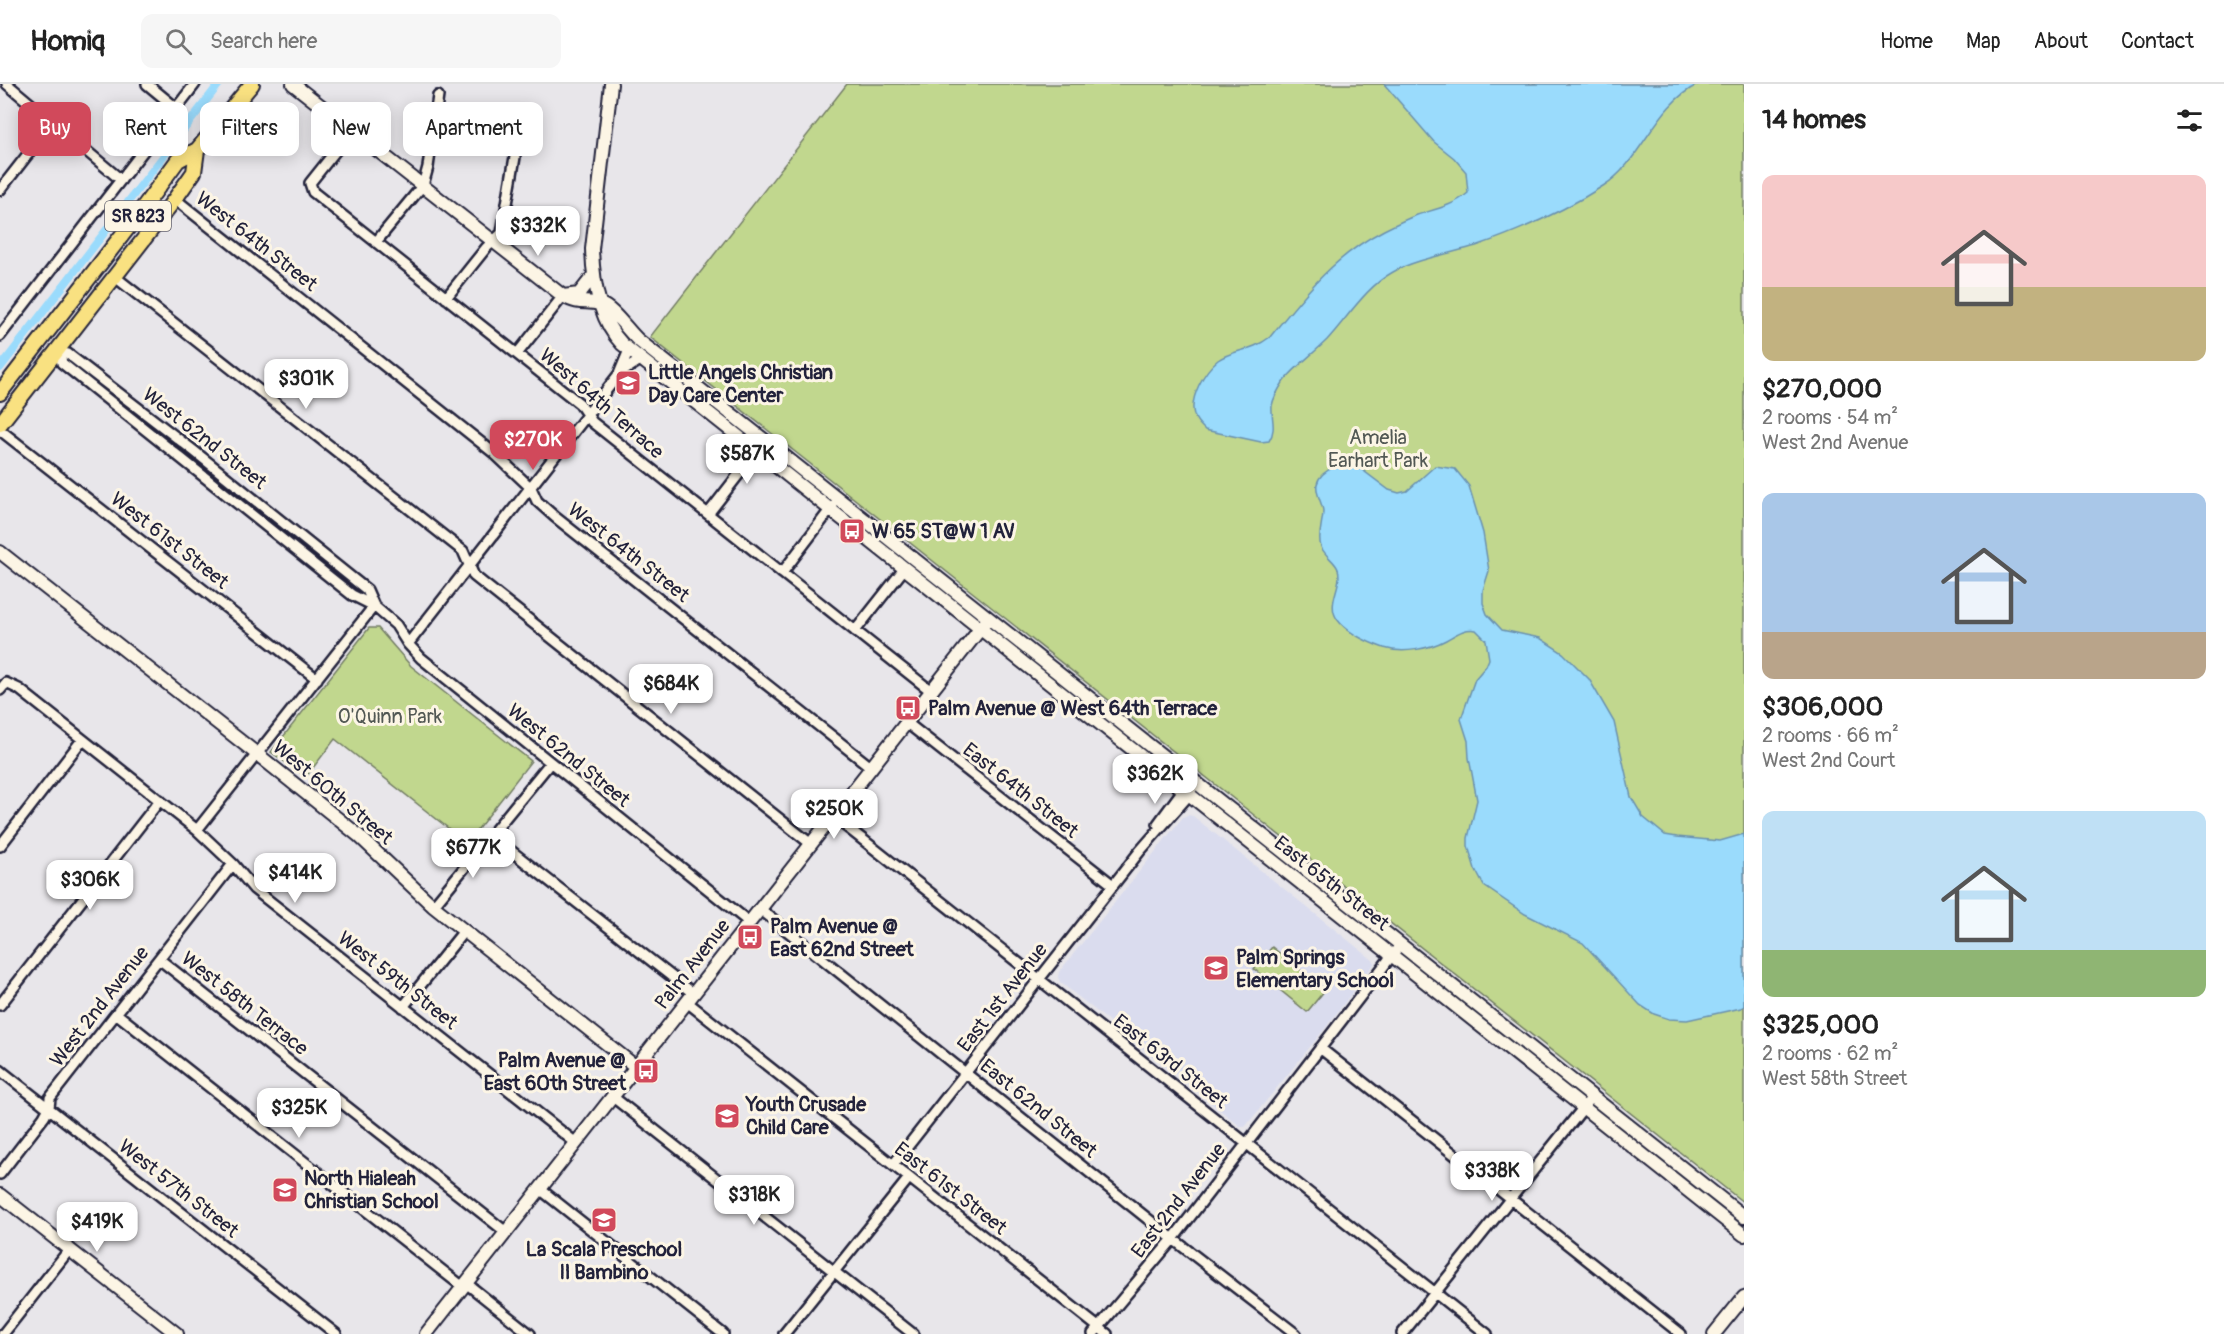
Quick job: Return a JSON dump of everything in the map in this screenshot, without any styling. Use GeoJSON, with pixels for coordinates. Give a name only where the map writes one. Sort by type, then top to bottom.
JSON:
{"type":"FeatureCollection","features":[{"type":"Feature","properties":{"kind":"main road","name":"SR 823"},"geometry":{"type":"LineString","coordinates":[[0,393],[138,216],[178,160],[197,150],[252,84]]}},
{"type":"Feature","properties":{"kind":"main road"},"geometry":{"type":"LineString","coordinates":[[293,84],[317,102]]}},
{"type":"Feature","properties":{"kind":"main road","name":"East 65th Street"},"geometry":{"type":"LineString","coordinates":[[611,84],[592,249],[594,275],[608,326],[629,350],[1744,1234]]}},
{"type":"Feature","properties":{"kind":"main road","name":"SR 823"},"geometry":{"type":"LineString","coordinates":[[0,424],[58,353],[114,276],[175,199],[194,172],[197,150]]}},
{"type":"Feature","properties":{"kind":"main road"},"geometry":{"type":"LineString","coordinates":[[387,156],[563,296],[582,304],[601,304]]}},
{"type":"Feature","properties":{"kind":"main road"},"geometry":{"type":"LineString","coordinates":[[82,287],[99,279],[114,276],[114,265],[118,252],[136,229],[138,216]]}},
{"type":"Feature","properties":{"kind":"main road"},"geometry":{"type":"LineString","coordinates":[[563,296],[579,294],[594,275]]}},
{"type":"Feature","properties":{"kind":"main road","name":"East 65th Street"},"geometry":{"type":"LineString","coordinates":[[601,304],[617,316],[638,340],[1744,1217]]}},
{"type":"Feature","properties":{"kind":"main road","name":"West 60th Street"},"geometry":{"type":"LineString","coordinates":[[0,552],[358,835],[433,906],[636,1067]]}},
{"type":"Feature","properties":{"kind":"main road","name":"Palm Avenue"},"geometry":{"type":"LineString","coordinates":[[426,1334],[989,618]]}},
{"type":"Feature","properties":{"kind":"main road"},"geometry":{"type":"LineString","coordinates":[[0,1195],[177,1334]]}},
{"type":"Feature","properties":{"kind":"main road"},"geometry":{"type":"LineString","coordinates":[[1714,1334],[1744,1297]]}},
{"type":"Feature","properties":{"kind":"street"},"geometry":{"type":"LineString","coordinates":[[7,84],[29,102]]}},
{"type":"Feature","properties":{"kind":"street"},"geometry":{"type":"LineString","coordinates":[[147,84],[169,102]]}},
{"type":"Feature","properties":{"kind":"street"},"geometry":{"type":"LineString","coordinates":[[181,102],[195,84]]}},
{"type":"Feature","properties":{"kind":"street"},"geometry":{"type":"LineString","coordinates":[[376,242],[423,185],[428,167],[438,96]]}},
{"type":"Feature","properties":{"kind":"street"},"geometry":{"type":"LineString","coordinates":[[91,154],[122,180]]}},
{"type":"Feature","properties":{"kind":"street"},"geometry":{"type":"LineString","coordinates":[[0,190],[26,156]]}},
{"type":"Feature","properties":{"kind":"street"},"geometry":{"type":"LineString","coordinates":[[0,336],[140,156]]}},
{"type":"Feature","properties":{"kind":"street","name":"West 64th Terrace"},"geometry":{"type":"LineString","coordinates":[[332,156],[310,183],[313,192],[580,404],[592,422],[931,691]]}},
{"type":"Feature","properties":{"kind":"street"},"geometry":{"type":"LineString","coordinates":[[446,298],[486,248],[502,233],[515,157]]}},
{"type":"Feature","properties":{"kind":"street","name":"West 64th Street"},"geometry":{"type":"LineString","coordinates":[[175,199],[494,453],[531,488],[537,501],[555,517],[872,768]]}},
{"type":"Feature","properties":{"kind":"street"},"geometry":{"type":"LineString","coordinates":[[114,276],[463,552],[474,576],[811,844]]}},
{"type":"Feature","properties":{"kind":"street"},"geometry":{"type":"LineString","coordinates":[[517,354],[563,296]]}},
{"type":"Feature","properties":{"kind":"street"},"geometry":{"type":"LineString","coordinates":[[408,644],[619,374],[629,350]]}},
{"type":"Feature","properties":{"kind":"street","name":"West 62nd Street"},"geometry":{"type":"LineString","coordinates":[[58,353],[62,363],[352,595],[374,606],[396,625],[408,644],[421,658],[750,922]]}},
{"type":"Feature","properties":{"kind":"street"},"geometry":{"type":"LineString","coordinates":[[619,374],[640,360]]}},
{"type":"Feature","properties":{"kind":"street","name":"West 61st Street"},"geometry":{"type":"LineString","coordinates":[[0,430],[317,679]]}},
{"type":"Feature","properties":{"kind":"street"},"geometry":{"type":"LineString","coordinates":[[708,514],[765,440]]}},
{"type":"Feature","properties":{"kind":"street"},"geometry":{"type":"LineString","coordinates":[[782,573],[838,499]]}},
{"type":"Feature","properties":{"kind":"street"},"geometry":{"type":"LineString","coordinates":[[855,631],[904,569]]}},
{"type":"Feature","properties":{"kind":"street"},"geometry":{"type":"LineString","coordinates":[[197,830],[374,606]]}},
{"type":"Feature","properties":{"kind":"street","name":"West 59th Street"},"geometry":{"type":"LineString","coordinates":[[3,687],[19,689],[197,830],[233,864],[254,889],[576,1143]]}},
{"type":"Feature","properties":{"kind":"street","name":"East 64th Street"},"geometry":{"type":"LineString","coordinates":[[906,723],[1113,885]]}},
{"type":"Feature","properties":{"kind":"street"},"geometry":{"type":"LineString","coordinates":[[0,846],[82,740]]}},
{"type":"Feature","properties":{"kind":"street"},"geometry":{"type":"LineString","coordinates":[[433,906],[550,763]]}},
{"type":"Feature","properties":{"kind":"street","name":"East 1st Avenue"},"geometry":{"type":"LineString","coordinates":[[893,1165],[1195,782]]}},
{"type":"Feature","properties":{"kind":"street"},"geometry":{"type":"LineString","coordinates":[[0,1005],[159,800]]}},
{"type":"Feature","properties":{"kind":"street","name":"East 63rd Street"},"geometry":{"type":"LineString","coordinates":[[833,816],[1487,1334]]}},
{"type":"Feature","properties":{"kind":"street"},"geometry":{"type":"LineString","coordinates":[[492,836],[690,998]]}},
{"type":"Feature","properties":{"kind":"street","name":"West 2nd Avenue"},"geometry":{"type":"LineString","coordinates":[[0,1174],[49,1108],[50,1098],[233,864]]}},
{"type":"Feature","properties":{"kind":"street","name":"East 62nd Street"},"geometry":{"type":"LineString","coordinates":[[760,909],[1173,1239],[1296,1334]]}},
{"type":"Feature","properties":{"kind":"street"},"geometry":{"type":"LineString","coordinates":[[403,1007],[464,931]]}},
{"type":"Feature","properties":{"kind":"street","name":"East 2nd Avenue"},"geometry":{"type":"LineString","coordinates":[[1096,1331],[1173,1239],[1400,945]]}},
{"type":"Feature","properties":{"kind":"street","name":"West 58th Terrace"},"geometry":{"type":"LineString","coordinates":[[159,959],[506,1232]]}},
{"type":"Feature","properties":{"kind":"street","name":"East 61st Street"},"geometry":{"type":"LineString","coordinates":[[690,998],[1096,1331],[1107,1334]]}},
{"type":"Feature","properties":{"kind":"street"},"geometry":{"type":"LineString","coordinates":[[117,1014],[530,1334]]}},
{"type":"Feature","properties":{"kind":"street"},"geometry":{"type":"LineString","coordinates":[[1320,1048],[1681,1334]]}},
{"type":"Feature","properties":{"kind":"street","name":"West 57th Street"},"geometry":{"type":"LineString","coordinates":[[0,1070],[336,1334]]}},
{"type":"Feature","properties":{"kind":"street"},"geometry":{"type":"LineString","coordinates":[[613,1097],[912,1334]]}},
{"type":"Feature","properties":{"kind":"street"},"geometry":{"type":"LineString","coordinates":[[1402,1334],[1592,1097]]}},
{"type":"Feature","properties":{"kind":"street"},"geometry":{"type":"LineString","coordinates":[[784,1334],[909,1178]]}},
{"type":"Feature","properties":{"kind":"street"},"geometry":{"type":"LineString","coordinates":[[540,1189],[723,1334]]}},
{"type":"Feature","properties":{"kind":"street"},"geometry":{"type":"LineString","coordinates":[[17,1334],[5,1330],[69,1250]]}},
{"type":"Feature","properties":{"kind":"shaded area","name":"Palm Springs Elementary School"},"geometry":{"type":"Polygon","coordinates":[[[1193,816],[1374,961],[1327,1026],[1245,1127],[1240,1126],[1060,982],[1058,977],[1059,972],[1183,817],[1193,816]]]}},
{"type":"Feature","properties":{"kind":"green space","name":"Amelia Earhart Park"},"geometry":{"type":"Polygon","coordinates":[[[847,84],[1744,84],[1744,1203],[650,337],[847,84]]]}},
{"type":"Feature","properties":{"kind":"green space","name":"O'Quinn Park"},"geometry":{"type":"Polygon","coordinates":[[[369,628],[378,628],[411,666],[531,761],[467,843],[335,739],[306,777],[271,752],[369,628]]]}},
{"type":"Feature","properties":{"kind":"green space"},"geometry":{"type":"Polygon","coordinates":[[[1272,947],[1325,990],[1307,1012],[1254,969],[1272,947]]]}},
{"type":"Feature","properties":{"kind":"water"},"geometry":{"type":"Polygon","coordinates":[[[1384,84],[1699,84],[1684,93],[1671,105],[1629,162],[1603,186],[1573,204],[1525,227],[1476,246],[1411,264],[1383,278],[1327,340],[1284,381],[1273,403],[1273,428],[1269,441],[1261,442],[1205,430],[1195,417],[1194,401],[1203,378],[1218,360],[1270,337],[1321,278],[1366,240],[1409,218],[1450,204],[1468,193],[1466,172],[1454,158],[1434,142],[1384,84]]]}},
{"type":"Feature","properties":{"kind":"water"},"geometry":{"type":"Polygon","coordinates":[[[1336,465],[1361,469],[1389,490],[1399,493],[1407,491],[1435,466],[1455,469],[1469,486],[1483,533],[1489,571],[1483,590],[1483,603],[1487,614],[1502,630],[1540,638],[1563,653],[1589,679],[1614,722],[1631,797],[1643,817],[1665,835],[1720,841],[1744,834],[1744,1006],[1687,1020],[1669,1019],[1654,1014],[1640,1005],[1583,943],[1525,914],[1484,886],[1475,869],[1468,846],[1477,800],[1468,741],[1461,719],[1475,679],[1489,659],[1486,640],[1476,630],[1468,630],[1424,648],[1391,650],[1364,640],[1341,624],[1334,613],[1333,606],[1338,569],[1320,543],[1323,511],[1317,487],[1322,475],[1336,465]]]}},
{"type":"Feature","properties":{"kind":"waterway"},"geometry":{"type":"LineString","coordinates":[[0,368],[219,84]]}},
{"type":"Feature","properties":{"kind":"place","name":"Little Angels Christian Day Care Center"},"geometry":{"type":"Point","coordinates":[628,383]}},
{"type":"Feature","properties":{"kind":"place","name":"W 65 ST@W 1 AV"},"geometry":{"type":"Point","coordinates":[852,531]}},
{"type":"Feature","properties":{"kind":"place","name":"Palm Avenue @ West 64th Terrace"},"geometry":{"type":"Point","coordinates":[908,708]}},
{"type":"Feature","properties":{"kind":"place","name":"Palm Avenue @ East 62nd Street"},"geometry":{"type":"Point","coordinates":[750,937]}},
{"type":"Feature","properties":{"kind":"place","name":"Palm Springs Elementary School"},"geometry":{"type":"Point","coordinates":[1216,968]}},
{"type":"Feature","properties":{"kind":"place","name":"Palm Avenue @ East 60th Street"},"geometry":{"type":"Point","coordinates":[646,1071]}},
{"type":"Feature","properties":{"kind":"place","name":"Youth Crusade Child Care"},"geometry":{"type":"Point","coordinates":[727,1116]}},
{"type":"Feature","properties":{"kind":"place","name":"North Hialeah Christian School"},"geometry":{"type":"Point","coordinates":[285,1190]}},
{"type":"Feature","properties":{"kind":"place","name":"La Scala Preschool Il Bambino"},"geometry":{"type":"Point","coordinates":[604,1220]}}]}
